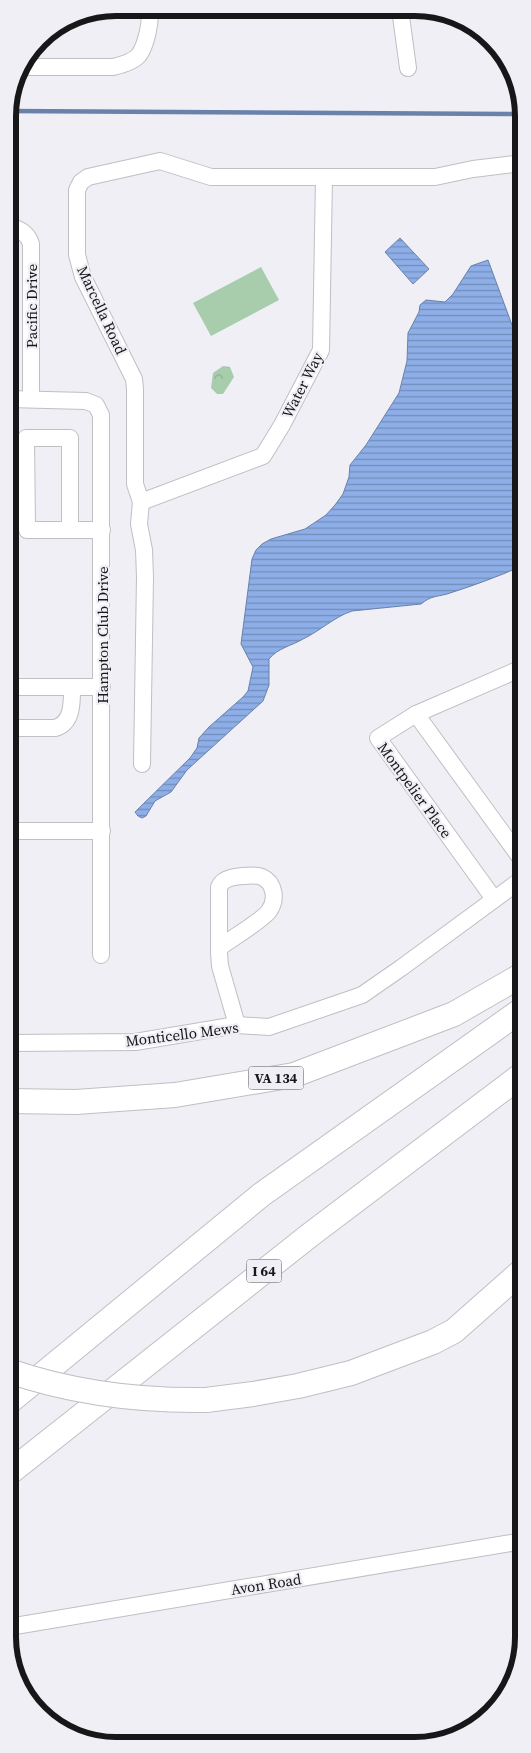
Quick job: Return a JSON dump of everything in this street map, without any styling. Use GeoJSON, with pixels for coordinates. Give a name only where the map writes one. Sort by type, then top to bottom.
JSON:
{"type":"FeatureCollection","features":[{"type":"Feature","properties":{"kind":"highway","name":"VA 134"},"geometry":{"type":"LineString","coordinates":[[16,1101],[76,1102],[175,1095],[294,1076],[454,1014],[515,980]]}},
{"type":"Feature","properties":{"kind":"highway"},"geometry":{"type":"LineString","coordinates":[[16,1396],[261,1195],[515,1014]]}},
{"type":"Feature","properties":{"kind":"highway","name":"I 64"},"geometry":{"type":"LineString","coordinates":[[16,1467],[310,1235],[515,1080]]}},
{"type":"Feature","properties":{"kind":"highway"},"geometry":{"type":"LineString","coordinates":[[454,1331],[515,1277]]}},
{"type":"Feature","properties":{"kind":"highway"},"geometry":{"type":"LineString","coordinates":[[16,1373],[65,1387],[115,1396],[206,1400],[253,1394],[298,1386],[351,1372],[423,1346],[505,1305],[515,1298]]}},
{"type":"Feature","properties":{"kind":"street"},"geometry":{"type":"LineString","coordinates":[[30,67],[113,67],[127,63],[138,55],[147,36],[148,16]]}},
{"type":"Feature","properties":{"kind":"street"},"geometry":{"type":"LineString","coordinates":[[401,16],[408,68]]}},
{"type":"Feature","properties":{"kind":"street","name":"Marcella Road"},"geometry":{"type":"LineString","coordinates":[[142,764],[144,550],[140,524],[141,502],[135,484],[136,389],[134,379],[83,277],[76,255],[77,190],[80,182],[88,176],[160,161],[211,177],[324,178],[435,177],[473,169],[515,164]]}},
{"type":"Feature","properties":{"kind":"street","name":"Water Way"},"geometry":{"type":"LineString","coordinates":[[141,502],[263,456],[282,425],[321,350],[324,178]]}},
{"type":"Feature","properties":{"kind":"street","name":"Pacific Drive"},"geometry":{"type":"LineString","coordinates":[[16,228],[26,234],[31,244],[31,399]]}},
{"type":"Feature","properties":{"kind":"street","name":"Hampton Club Drive"},"geometry":{"type":"LineString","coordinates":[[16,399],[80,400],[92,403],[99,409],[102,422],[101,955]]}},
{"type":"Feature","properties":{"kind":"street"},"geometry":{"type":"LineString","coordinates":[[70,530],[70,438],[26,438],[27,530],[70,530],[102,530]]}},
{"type":"Feature","properties":{"kind":"street","name":"Montpelier Place"},"geometry":{"type":"LineString","coordinates":[[494,899],[378,738],[416,714],[515,671]]}},
{"type":"Feature","properties":{"kind":"street"},"geometry":{"type":"LineString","coordinates":[[16,687],[102,687]]}},
{"type":"Feature","properties":{"kind":"street"},"geometry":{"type":"LineString","coordinates":[[16,728],[55,728],[62,725],[71,712],[72,687]]}},
{"type":"Feature","properties":{"kind":"street"},"geometry":{"type":"LineString","coordinates":[[416,714],[515,850]]}},
{"type":"Feature","properties":{"kind":"street"},"geometry":{"type":"LineString","coordinates":[[16,831],[102,831]]}},
{"type":"Feature","properties":{"kind":"street"},"geometry":{"type":"LineString","coordinates":[[219,948],[268,913],[273,902],[273,890],[270,883],[264,878],[258,876],[230,878],[223,881],[219,887],[219,948],[220,966],[236,1025]]}},
{"type":"Feature","properties":{"kind":"street","name":"Monticello Mews"},"geometry":{"type":"LineString","coordinates":[[16,1043],[134,1042],[236,1025],[269,1027],[362,995],[515,884]]}},
{"type":"Feature","properties":{"kind":"street","name":"Avon Road"},"geometry":{"type":"LineString","coordinates":[[16,1626],[515,1542]]}},
{"type":"Feature","properties":{"kind":"green space"},"geometry":{"type":"Polygon","coordinates":[[[261,267],[279,300],[211,336],[193,303],[261,267]]]}},
{"type":"Feature","properties":{"kind":"green space"},"geometry":{"type":"Polygon","coordinates":[[[223,366],[230,367],[234,377],[223,394],[217,394],[211,388],[213,373],[223,366]]]}},
{"type":"Feature","properties":{"kind":"water"},"geometry":{"type":"Polygon","coordinates":[[[400,238],[429,269],[413,284],[385,252],[400,238]]]}},
{"type":"Feature","properties":{"kind":"water"},"geometry":{"type":"Polygon","coordinates":[[[488,260],[515,333],[515,569],[475,585],[430,598],[421,604],[352,611],[309,636],[276,652],[269,659],[269,685],[263,701],[187,770],[171,792],[155,801],[146,816],[142,818],[138,816],[135,812],[190,758],[197,748],[199,738],[248,691],[253,667],[241,644],[252,559],[256,550],[271,539],[305,529],[326,515],[335,505],[343,494],[349,477],[350,465],[366,445],[399,393],[407,361],[408,333],[419,312],[420,305],[426,300],[445,302],[453,294],[471,266],[488,260]]]}},
{"type":"Feature","properties":{"kind":"waterway"},"geometry":{"type":"LineString","coordinates":[[16,111],[515,114]]}}]}
